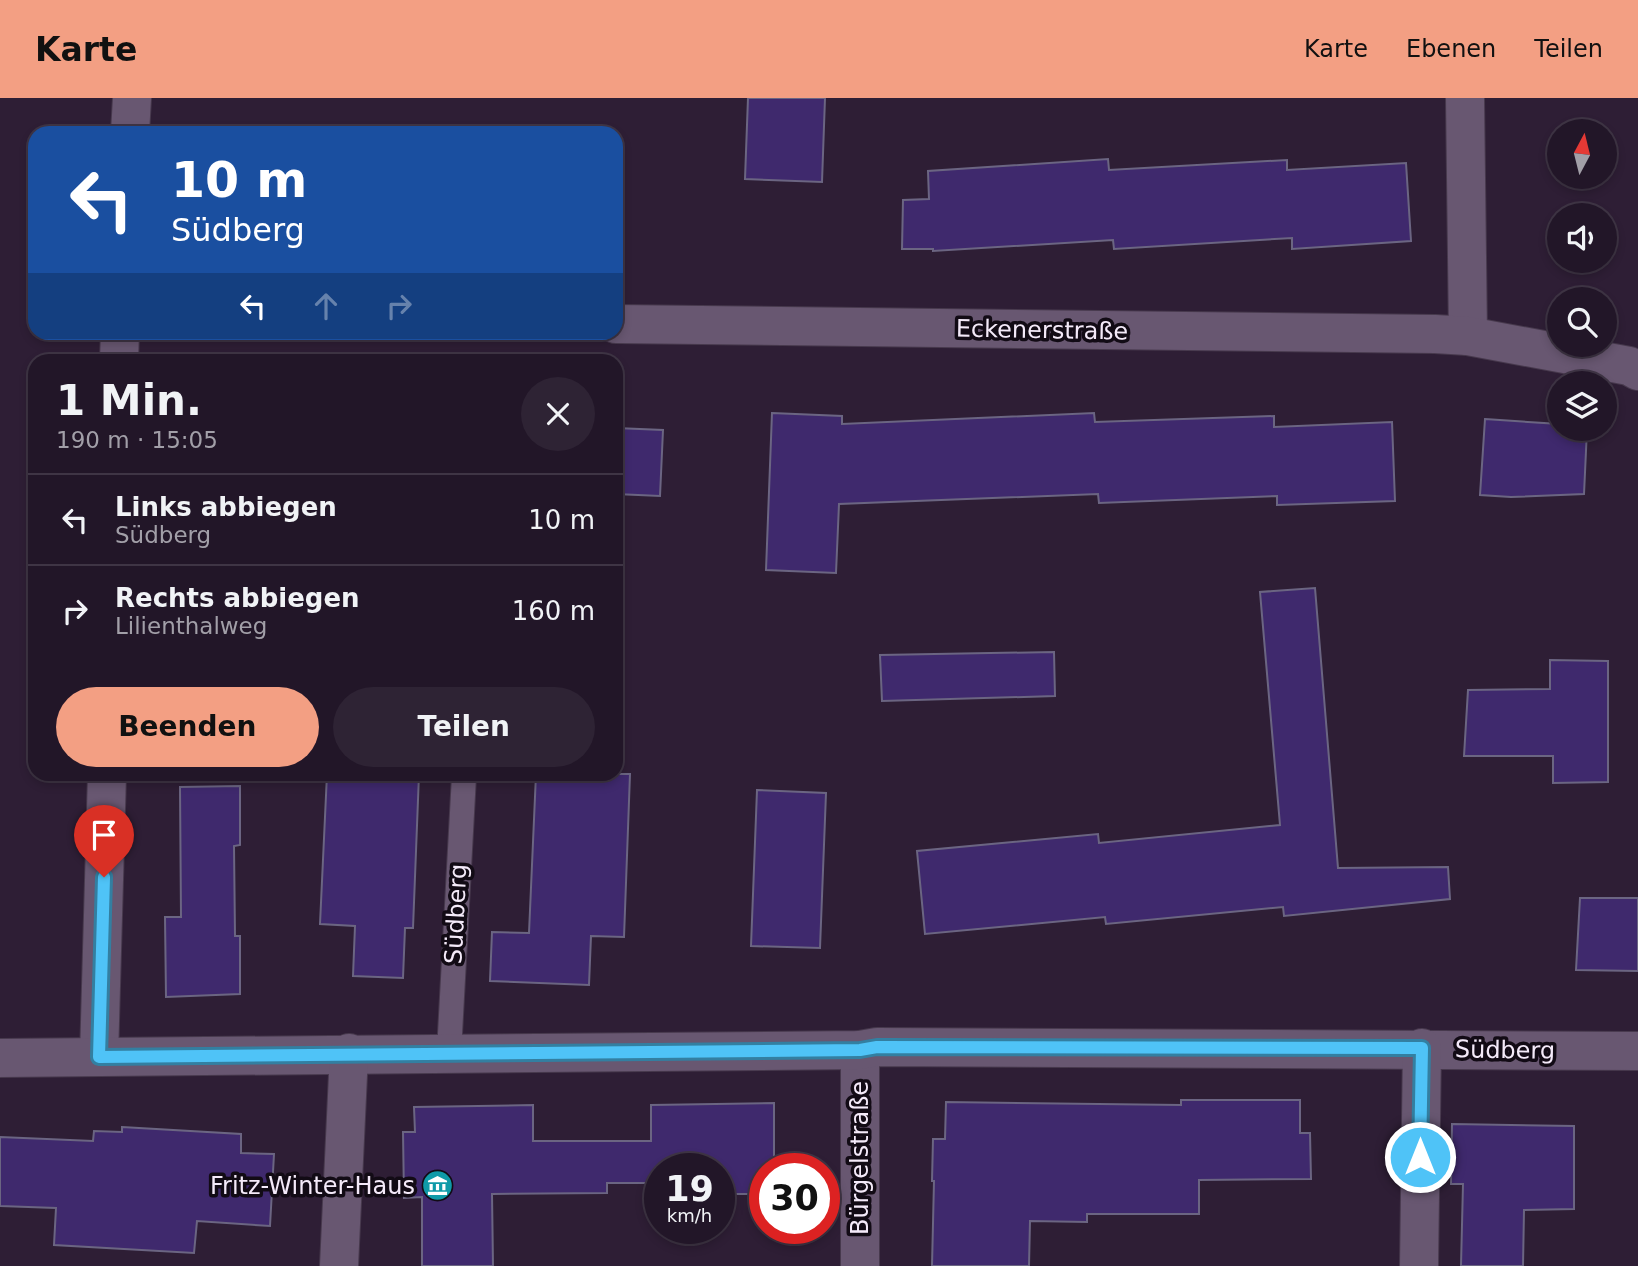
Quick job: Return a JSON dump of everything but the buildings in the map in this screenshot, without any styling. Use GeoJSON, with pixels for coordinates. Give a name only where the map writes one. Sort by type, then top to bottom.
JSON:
{"type":"FeatureCollection","features":[{"type":"Feature","properties":{"kind":"street"},"geometry":{"type":"LineString","coordinates":[[130,126],[132,98]]}},
{"type":"Feature","properties":{"kind":"street"},"geometry":{"type":"LineString","coordinates":[[1465,98],[1468,336]]}},
{"type":"Feature","properties":{"kind":"street","name":"Eckenerstraße"},"geometry":{"type":"LineString","coordinates":[[623,324],[1468,336],[1629,366],[1638,371]]}},
{"type":"Feature","properties":{"kind":"street"},"geometry":{"type":"LineString","coordinates":[[99,1057],[107,781]]}},
{"type":"Feature","properties":{"kind":"street","name":"Südberg"},"geometry":{"type":"LineString","coordinates":[[0,1058],[860,1050],[877,1047],[1638,1051]]}},
{"type":"Feature","properties":{"kind":"street"},"geometry":{"type":"LineString","coordinates":[[1419,1266],[1422,1048]]}},
{"type":"Feature","properties":{"kind":"street","name":"Bürgelstraße"},"geometry":{"type":"LineString","coordinates":[[860,1050],[860,1266]]}},
{"type":"Feature","properties":{"kind":"street"},"geometry":{"type":"LineString","coordinates":[[339,1266],[349,1053]]}},
{"type":"Feature","properties":{"kind":"lane","name":"Südberg"},"geometry":{"type":"LineString","coordinates":[[449,1052],[464,781]]}},
{"type":"Feature","properties":{"kind":"place","name":"Fritz-Winter-Haus"},"geometry":{"type":"Point","coordinates":[438,1186]}},
{"type":"Feature","properties":{"kind":"route"},"geometry":{"type":"LineString","coordinates":[[104,877],[99,1057],[860,1050],[877,1047],[1422,1048],[1420,1157]]}}]}
